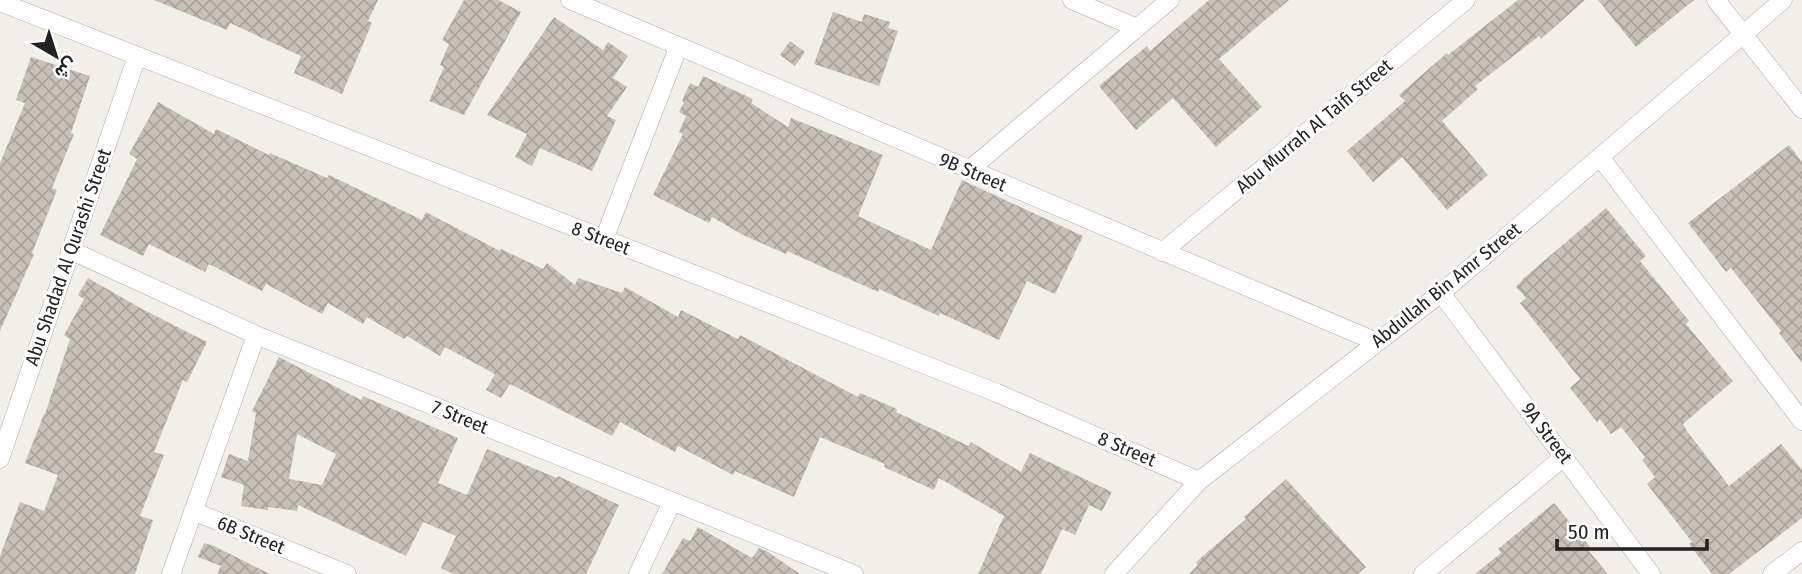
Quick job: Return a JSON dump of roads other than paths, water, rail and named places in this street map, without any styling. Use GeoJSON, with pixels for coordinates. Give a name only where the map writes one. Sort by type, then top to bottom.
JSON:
{"type":"FeatureCollection","features":[{"type":"Feature","properties":{"kind":"street","name":"9B Street"},"geometry":{"type":"LineString","coordinates":[[570,0],[1377,342]]}},
{"type":"Feature","properties":{"kind":"street"},"geometry":{"type":"LineString","coordinates":[[1072,0],[1137,28]]}},
{"type":"Feature","properties":{"kind":"street"},"geometry":{"type":"LineString","coordinates":[[969,170],[1170,0]]}},
{"type":"Feature","properties":{"kind":"street","name":"Abu Murrah Al Taifi Street"},"geometry":{"type":"LineString","coordinates":[[1162,251],[1466,0]]}},
{"type":"Feature","properties":{"kind":"street"},"geometry":{"type":"LineString","coordinates":[[1716,0],[1802,109]]}},
{"type":"Feature","properties":{"kind":"street","name":"Abdullah Bin Amr Street"},"geometry":{"type":"LineString","coordinates":[[1114,574],[1199,481],[1441,293],[1783,0]]}},
{"type":"Feature","properties":{"kind":"street","name":"8 Street"},"geometry":{"type":"LineString","coordinates":[[0,2],[997,393],[1199,481]]}},
{"type":"Feature","properties":{"kind":"street"},"geometry":{"type":"LineString","coordinates":[[604,239],[678,48]]}},
{"type":"Feature","properties":{"kind":"street","name":"Abu Shadad Al Qurashi Street"},"geometry":{"type":"LineString","coordinates":[[0,460],[137,56]]}},
{"type":"Feature","properties":{"kind":"street"},"geometry":{"type":"LineString","coordinates":[[1600,157],[1802,421]]}},
{"type":"Feature","properties":{"kind":"street","name":"7 Street"},"geometry":{"type":"LineString","coordinates":[[70,250],[256,335],[854,574]]}},
{"type":"Feature","properties":{"kind":"street","name":"9A Street"},"geometry":{"type":"LineString","coordinates":[[1441,293],[1651,574]]}},
{"type":"Feature","properties":{"kind":"street"},"geometry":{"type":"LineString","coordinates":[[171,574],[256,335]]}},
{"type":"Feature","properties":{"kind":"street"},"geometry":{"type":"LineString","coordinates":[[1423,574],[1565,456]]}},
{"type":"Feature","properties":{"kind":"street"},"geometry":{"type":"LineString","coordinates":[[638,574],[672,502]]}},
{"type":"Feature","properties":{"kind":"street","name":"6B Street"},"geometry":{"type":"LineString","coordinates":[[193,511],[347,574]]}},
{"type":"Feature","properties":{"kind":"street"},"geometry":{"type":"LineString","coordinates":[[1772,574],[1802,551]]}}]}
